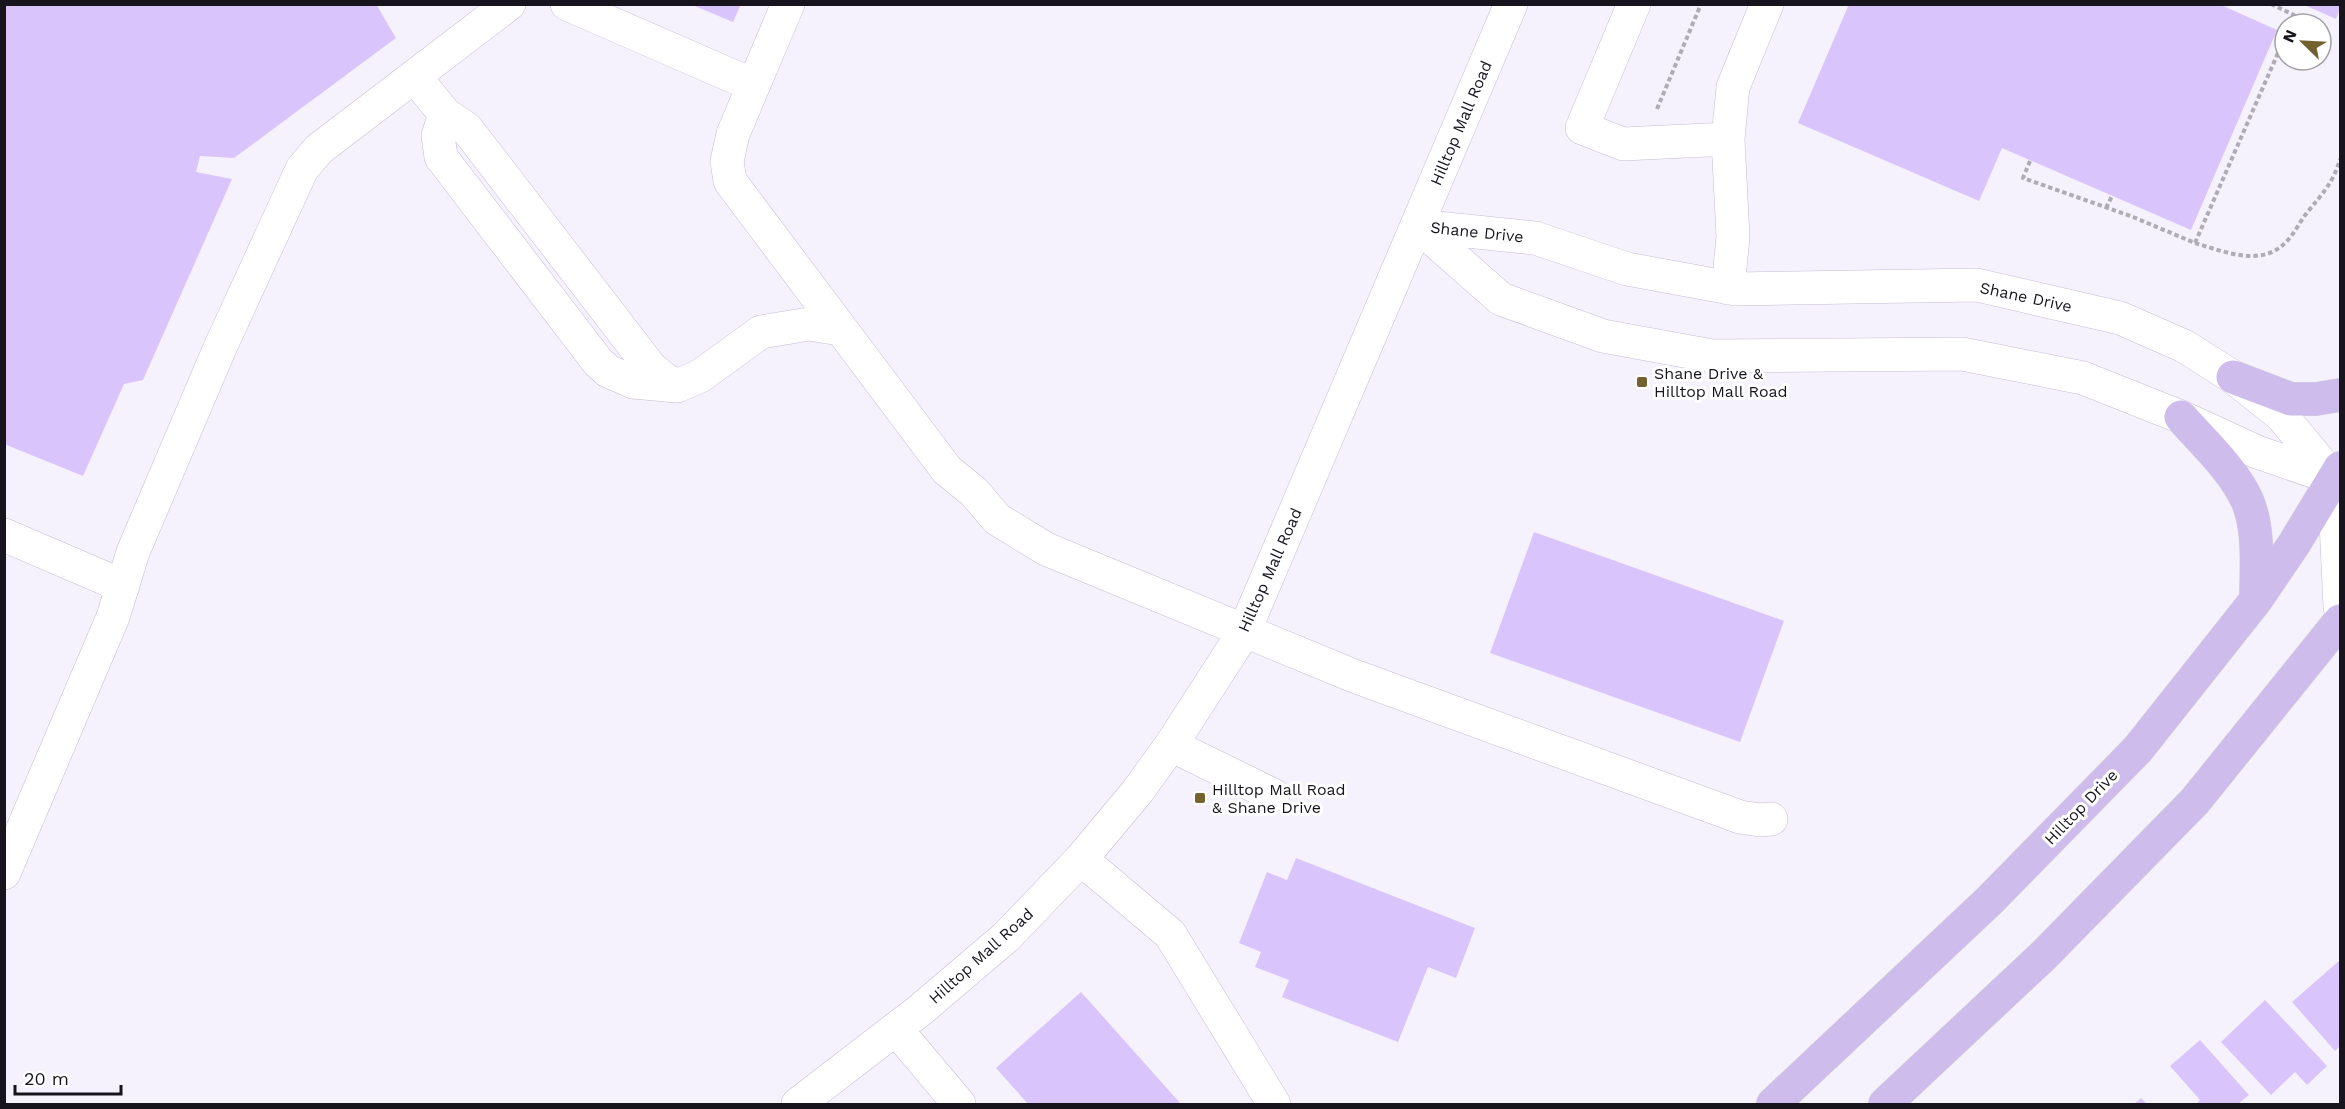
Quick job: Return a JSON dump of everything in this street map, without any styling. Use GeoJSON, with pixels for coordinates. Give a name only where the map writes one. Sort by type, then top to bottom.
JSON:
{"type":"FeatureCollection","features":[{"type":"Feature","properties":{"kind":"main road"},"geometry":{"type":"LineString","coordinates":[[2233,378],[2291,399],[2316,399],[2340,395]]}},
{"type":"Feature","properties":{"kind":"main road"},"geometry":{"type":"LineString","coordinates":[[2181,417],[2234,476],[2248,501],[2255,536],[2256,600]]}},
{"type":"Feature","properties":{"kind":"main road","name":"Hilltop Drive"},"geometry":{"type":"LineString","coordinates":[[1773,1104],[1989,901],[2138,749],[2256,600],[2338,476]]}},
{"type":"Feature","properties":{"kind":"main road"},"geometry":{"type":"LineString","coordinates":[[1885,1104],[2043,956],[2195,801],[2340,621]]}},
{"type":"Feature","properties":{"kind":"street"},"geometry":{"type":"LineString","coordinates":[[4,873],[113,617],[133,552],[212,367],[302,169],[319,148],[416,77],[509,4]]}},
{"type":"Feature","properties":{"kind":"street"},"geometry":{"type":"LineString","coordinates":[[567,4],[753,85]]}},
{"type":"Feature","properties":{"kind":"street"},"geometry":{"type":"LineString","coordinates":[[788,4],[728,150],[727,170],[730,181],[947,470],[974,492],[997,519],[1046,549],[1354,676],[1740,817],[1771,819]]}},
{"type":"Feature","properties":{"kind":"street","name":"Hilltop Mall Road"},"geometry":{"type":"LineString","coordinates":[[798,1104],[896,1029],[1006,937],[1081,859],[1137,792],[1171,745],[1244,632],[1511,4]]}},
{"type":"Feature","properties":{"kind":"street"},"geometry":{"type":"LineString","coordinates":[[1634,4],[1582,128],[1623,144],[1728,139]]}},
{"type":"Feature","properties":{"kind":"street"},"geometry":{"type":"LineString","coordinates":[[1728,288],[1734,237],[1728,139],[1733,87],[1767,4]]}},
{"type":"Feature","properties":{"kind":"street"},"geometry":{"type":"LineString","coordinates":[[416,77],[445,114],[467,129],[651,368],[663,378],[677,386],[700,376],[761,332],[809,324],[840,329]]}},
{"type":"Feature","properties":{"kind":"street","name":"Shane Drive"},"geometry":{"type":"LineString","coordinates":[[1418,226],[1535,237],[1627,269],[1728,288],[1977,285],[2120,318],[2184,346],[2233,378],[2282,415],[2338,476]]}},
{"type":"Feature","properties":{"kind":"street","name":"Shane Drive"},"geometry":{"type":"LineString","coordinates":[[1418,226],[1501,299],[1603,336],[1712,356],[1962,354],[2083,378],[2181,417],[2256,453],[2338,476]]}},
{"type":"Feature","properties":{"kind":"street"},"geometry":{"type":"LineString","coordinates":[[2338,476],[2340,607]]}},
{"type":"Feature","properties":{"kind":"street"},"geometry":{"type":"LineString","coordinates":[[4,535],[123,586]]}},
{"type":"Feature","properties":{"kind":"street"},"geometry":{"type":"LineString","coordinates":[[2294,544],[2339,538]]}},
{"type":"Feature","properties":{"kind":"street"},"geometry":{"type":"LineString","coordinates":[[1171,745],[1273,795]]}},
{"type":"Feature","properties":{"kind":"street"},"geometry":{"type":"LineString","coordinates":[[1081,859],[1170,934],[1274,1104]]}},
{"type":"Feature","properties":{"kind":"street"},"geometry":{"type":"LineString","coordinates":[[896,1029],[959,1104]]}},
{"type":"Feature","properties":{"kind":"path"},"geometry":{"type":"LineString","coordinates":[[1653,118],[1701,4]]}},
{"type":"Feature","properties":{"kind":"path"},"geometry":{"type":"LineString","coordinates":[[2271,4],[2288,12]]}},
{"type":"Feature","properties":{"kind":"path"},"geometry":{"type":"LineString","coordinates":[[2195,243],[2273,64]]}},
{"type":"Feature","properties":{"kind":"path"},"geometry":{"type":"LineString","coordinates":[[2030,161],[2022,178],[2195,243],[2236,255],[2255,255],[2274,252],[2286,243],[2304,216],[2328,189],[2340,159]]}},
{"type":"Feature","properties":{"kind":"path"},"geometry":{"type":"LineString","coordinates":[[2106,208],[2112,196]]}},
{"type":"Feature","properties":{"kind":"building"},"geometry":{"type":"Polygon","coordinates":[[[4,4],[376,4],[396,38],[234,158],[200,156],[196,172],[232,179],[143,380],[124,384],[83,476],[4,444],[4,4]]]}},
{"type":"Feature","properties":{"kind":"building"},"geometry":{"type":"Polygon","coordinates":[[[690,4],[741,4],[733,22],[690,4]]]}},
{"type":"Feature","properties":{"kind":"building"},"geometry":{"type":"Polygon","coordinates":[[[1849,4],[2219,4],[2273,28],[2273,39],[2191,230],[2002,148],[1979,201],[1798,123],[1849,4]]]}},
{"type":"Feature","properties":{"kind":"building"},"geometry":{"type":"Polygon","coordinates":[[[2302,4],[2340,4],[2336,19],[2333,18],[2333,12],[2320,12],[2302,4]]]}},
{"type":"Feature","properties":{"kind":"building"},"geometry":{"type":"Polygon","coordinates":[[[1534,532],[1784,621],[1740,742],[1490,653],[1534,532]]]}},
{"type":"Feature","properties":{"kind":"building"},"geometry":{"type":"Polygon","coordinates":[[[1296,858],[1475,928],[1456,978],[1428,967],[1398,1042],[1282,997],[1289,980],[1255,967],[1261,952],[1239,943],[1267,872],[1287,880],[1296,858]]]}},
{"type":"Feature","properties":{"kind":"building"},"geometry":{"type":"Polygon","coordinates":[[[2340,960],[2340,1046],[2335,1051],[2292,1002],[2340,960]]]}},
{"type":"Feature","properties":{"kind":"building"},"geometry":{"type":"Polygon","coordinates":[[[1081,992],[1181,1104],[1028,1104],[996,1068],[1081,992]]]}},
{"type":"Feature","properties":{"kind":"building"},"geometry":{"type":"Polygon","coordinates":[[[2265,1000],[2327,1066],[2307,1085],[2295,1072],[2271,1095],[2221,1042],[2265,1000]]]}},
{"type":"Feature","properties":{"kind":"building"},"geometry":{"type":"Polygon","coordinates":[[[2200,1040],[2249,1095],[2238,1104],[2196,1104],[2200,1100],[2170,1066],[2200,1040]]]}},
{"type":"Feature","properties":{"kind":"building"},"geometry":{"type":"Polygon","coordinates":[[[2141,1098],[2147,1104],[2134,1104],[2141,1098]]]}},
{"type":"Feature","properties":{"kind":"place","name":"Shane Drive & Hilltop Mall Road"},"geometry":{"type":"Point","coordinates":[1642,382]}},
{"type":"Feature","properties":{"kind":"place","name":"Hilltop Mall Road & Shane Drive"},"geometry":{"type":"Point","coordinates":[1200,798]}}]}
